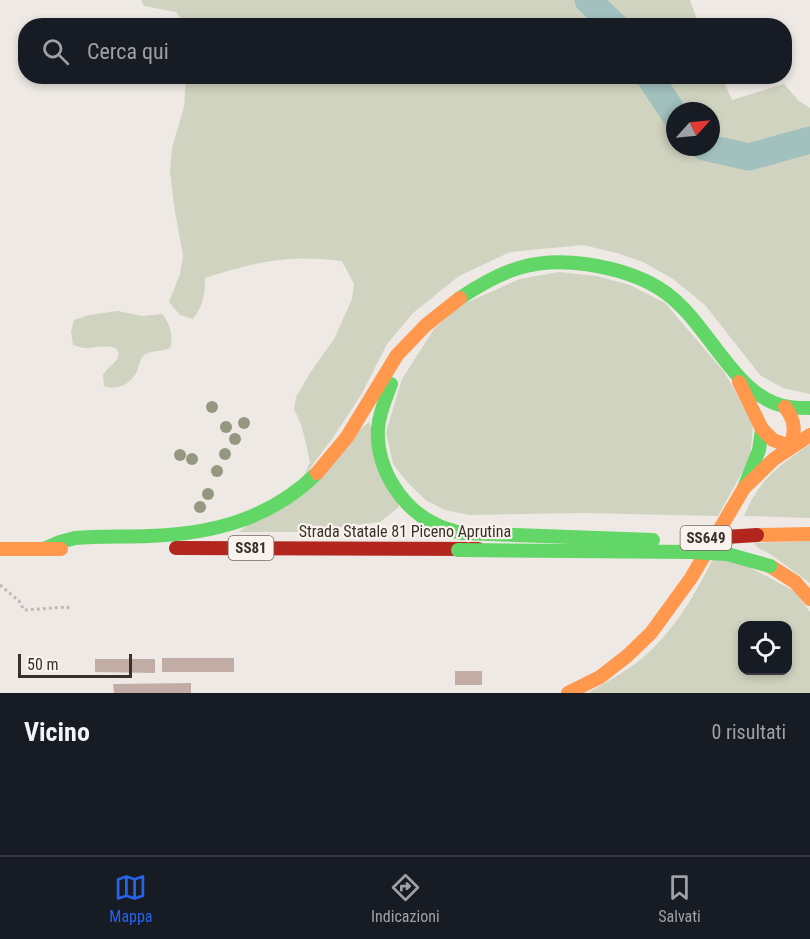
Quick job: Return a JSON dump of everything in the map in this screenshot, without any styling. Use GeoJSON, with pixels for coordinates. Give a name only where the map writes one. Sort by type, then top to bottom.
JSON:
{"type":"FeatureCollection","features":[{"type":"Feature","properties":{"kind":"main road"},"geometry":{"type":"LineString","coordinates":[[44,549],[69,539],[191,534],[232,525],[261,513],[291,496],[310,482],[330,462],[397,356],[417,333],[448,307],[477,288],[512,269],[541,262],[567,262],[603,267],[644,281],[665,293],[699,325],[730,365],[758,394],[785,407],[810,408]]}},
{"type":"Feature","properties":{"kind":"main road"},"geometry":{"type":"LineString","coordinates":[[448,307],[417,342],[400,366],[388,390],[378,428],[379,451],[386,473],[406,502],[435,525],[461,533],[655,540]]}},
{"type":"Feature","properties":{"kind":"main road"},"geometry":{"type":"LineString","coordinates":[[730,365],[762,429],[773,440],[790,446]]}},
{"type":"Feature","properties":{"kind":"main road"},"geometry":{"type":"LineString","coordinates":[[785,407],[795,426],[790,446]]}},
{"type":"Feature","properties":{"kind":"main road"},"geometry":{"type":"LineString","coordinates":[[744,488],[759,450],[762,429]]}},
{"type":"Feature","properties":{"kind":"main road"},"geometry":{"type":"LineString","coordinates":[[568,693],[612,670],[643,644],[671,609],[744,488],[758,471],[790,446],[810,435]]}},
{"type":"Feature","properties":{"kind":"main road","name":"Strada Statale 81 Piceno Aprutina"},"geometry":{"type":"LineString","coordinates":[[0,549],[336,547],[458,550],[810,534]]}},
{"type":"Feature","properties":{"kind":"main road"},"geometry":{"type":"LineString","coordinates":[[458,550],[691,552],[727,555],[770,566],[795,582],[810,599]]}},
{"type":"Feature","properties":{"kind":"path"},"geometry":{"type":"LineString","coordinates":[[0,585],[19,601],[24,610],[67,607],[71,610]]}},
{"type":"Feature","properties":{"kind":"green space"},"geometry":{"type":"Polygon","coordinates":[[[141,0],[690,0],[696,18],[180,18],[176,12],[144,6],[141,0]]]}},
{"type":"Feature","properties":{"kind":"green space"},"geometry":{"type":"Polygon","coordinates":[[[186,84],[725,84],[732,100],[784,84],[799,101],[810,108],[810,394],[783,388],[760,375],[705,305],[673,279],[643,262],[583,245],[510,252],[459,276],[413,313],[387,344],[361,395],[304,476],[310,462],[302,427],[294,409],[296,397],[334,339],[352,299],[354,284],[342,261],[305,258],[272,261],[205,278],[203,300],[193,319],[180,315],[169,302],[180,274],[183,256],[170,172],[172,148],[184,107],[186,84]]]}},
{"type":"Feature","properties":{"kind":"green space"},"geometry":{"type":"Polygon","coordinates":[[[559,272],[596,276],[630,285],[665,303],[725,373],[753,425],[750,458],[718,516],[583,513],[469,515],[445,510],[427,501],[408,483],[393,464],[386,432],[402,379],[434,329],[461,305],[520,279],[559,272]]]}},
{"type":"Feature","properties":{"kind":"green space"},"geometry":{"type":"Polygon","coordinates":[[[118,311],[142,316],[162,314],[172,339],[170,348],[143,356],[132,379],[114,388],[104,386],[103,375],[118,357],[116,349],[107,346],[85,348],[73,345],[71,332],[74,320],[89,315],[118,311]]]}},
{"type":"Feature","properties":{"kind":"green space"},"geometry":{"type":"Polygon","coordinates":[[[369,422],[399,507],[380,522],[299,532],[239,532],[369,422]]]}},
{"type":"Feature","properties":{"kind":"green space"},"geometry":{"type":"Polygon","coordinates":[[[810,444],[810,518],[744,516],[757,492],[771,474],[810,444]]]}},
{"type":"Feature","properties":{"kind":"green space"},"geometry":{"type":"Polygon","coordinates":[[[810,541],[810,583],[754,543],[810,541]]]}},
{"type":"Feature","properties":{"kind":"green space"},"geometry":{"type":"Polygon","coordinates":[[[714,557],[740,562],[794,591],[810,612],[810,693],[588,693],[640,660],[663,638],[691,599],[714,557]]]}},
{"type":"Feature","properties":{"kind":"building"},"geometry":{"type":"Polygon","coordinates":[[[162,658],[234,658],[234,672],[162,672],[162,658]]]}},
{"type":"Feature","properties":{"kind":"building"},"geometry":{"type":"Polygon","coordinates":[[[95,659],[155,659],[155,673],[95,672],[95,659]]]}},
{"type":"Feature","properties":{"kind":"building"},"geometry":{"type":"Polygon","coordinates":[[[455,671],[482,671],[482,685],[455,685],[455,671]]]}},
{"type":"Feature","properties":{"kind":"building"},"geometry":{"type":"Polygon","coordinates":[[[191,683],[191,693],[114,693],[113,684],[191,683]]]}},
{"type":"Feature","properties":{"kind":"waterway"},"geometry":{"type":"LineString","coordinates":[[588,0],[607,18]]}},
{"type":"Feature","properties":{"kind":"waterway"},"geometry":{"type":"LineString","coordinates":[[654,84],[666,102]]}},
{"type":"Feature","properties":{"kind":"waterway"},"geometry":{"type":"LineString","coordinates":[[720,151],[749,157],[810,140]]}},
{"type":"Feature","properties":{"kind":"traffic: fast"},"geometry":{"type":"LineString","coordinates":[[460,298],[505,273],[534,264],[567,262],[627,274],[657,287],[680,305],[744,383],[759,395],[783,406],[810,408]]}},
{"type":"Feature","properties":{"kind":"traffic: fast"},"geometry":{"type":"LineString","coordinates":[[391,384],[378,429],[381,459],[403,499],[426,519],[461,533],[653,540]]}},
{"type":"Feature","properties":{"kind":"traffic: fast"},"geometry":{"type":"LineString","coordinates":[[744,488],[759,450],[762,429]]}},
{"type":"Feature","properties":{"kind":"traffic: fast"},"geometry":{"type":"LineString","coordinates":[[44,549],[75,538],[172,535],[218,527],[260,513],[299,489],[317,473]]}},
{"type":"Feature","properties":{"kind":"traffic: fast"},"geometry":{"type":"LineString","coordinates":[[458,550],[691,552],[727,554],[770,566]]}},
{"type":"Feature","properties":{"kind":"traffic: slow"},"geometry":{"type":"LineString","coordinates":[[317,473],[347,437],[397,355],[426,325],[460,298]]}},
{"type":"Feature","properties":{"kind":"traffic: slow"},"geometry":{"type":"LineString","coordinates":[[739,382],[762,429],[773,440],[790,446],[794,426],[785,407]]}},
{"type":"Feature","properties":{"kind":"traffic: slow"},"geometry":{"type":"LineString","coordinates":[[568,693],[600,677],[651,633],[691,578],[744,488],[774,459],[810,435]]}},
{"type":"Feature","properties":{"kind":"traffic: slow"},"geometry":{"type":"LineString","coordinates":[[757,535],[810,534]]}},
{"type":"Feature","properties":{"kind":"traffic: slow"},"geometry":{"type":"LineString","coordinates":[[0,549],[61,549]]}},
{"type":"Feature","properties":{"kind":"traffic: slow"},"geometry":{"type":"LineString","coordinates":[[770,566],[795,582],[810,599]]}},
{"type":"Feature","properties":{"kind":"traffic: jam"},"geometry":{"type":"LineString","coordinates":[[694,539],[757,535]]}},
{"type":"Feature","properties":{"kind":"traffic: jam"},"geometry":{"type":"LineString","coordinates":[[176,548],[478,549]]}}]}
